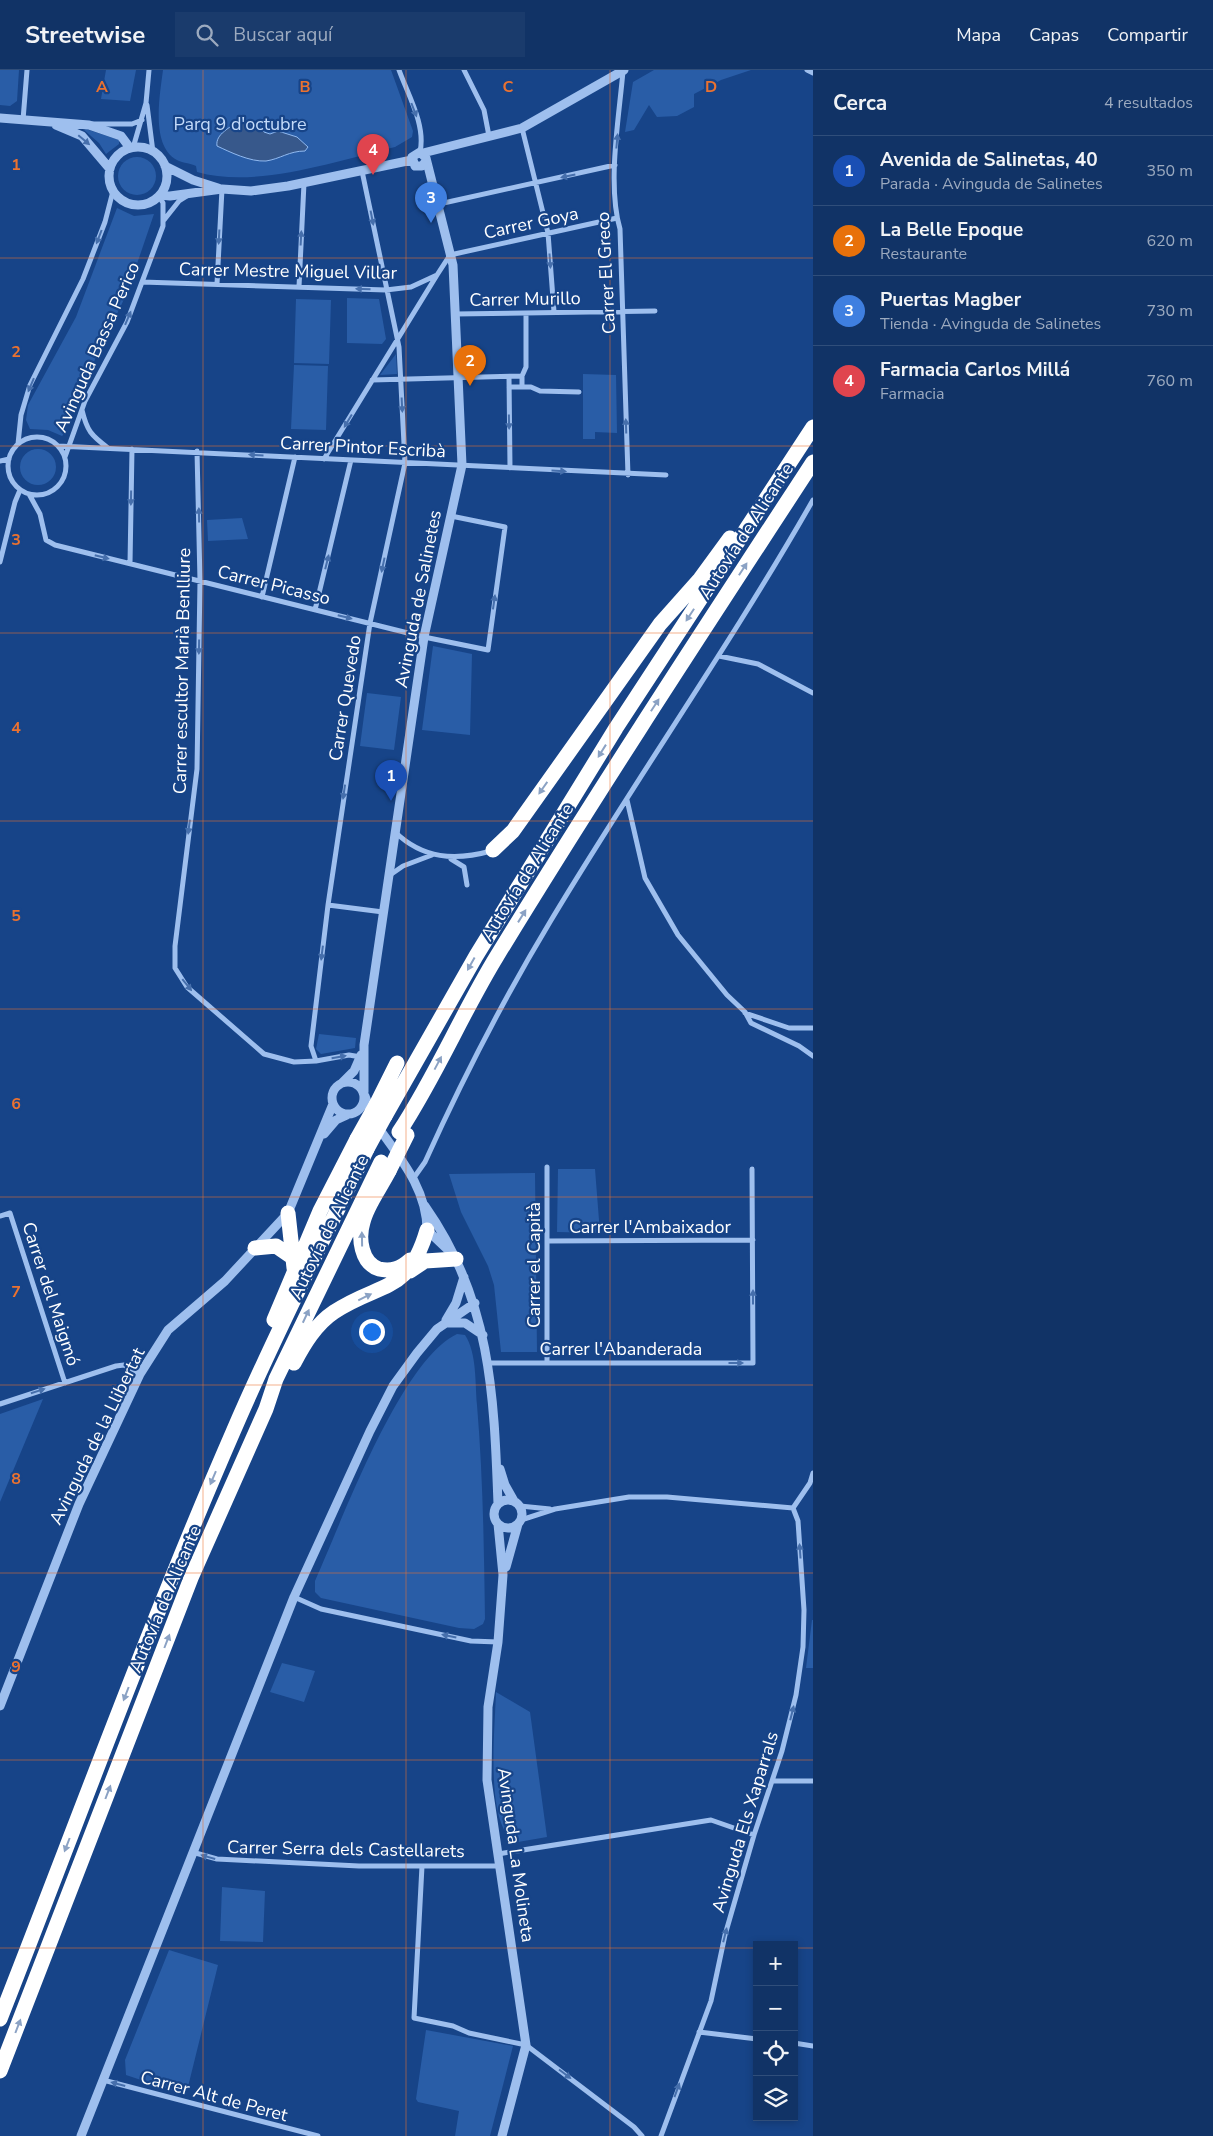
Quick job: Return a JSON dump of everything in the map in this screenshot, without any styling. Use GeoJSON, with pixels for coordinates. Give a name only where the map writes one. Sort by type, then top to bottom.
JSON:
{"type":"FeatureCollection","features":[{"type":"Feature","properties":{"kind":"highway","name":"Autovía de Alicante"},"geometry":{"type":"LineString","coordinates":[[0,2019],[168,1586],[260,1368],[362,1144],[372,1106],[476,956],[616,728],[813,427]]}},
{"type":"Feature","properties":{"kind":"highway","name":"Autovía de Alicante"},"geometry":{"type":"LineString","coordinates":[[0,2071],[191,1578],[266,1409],[276,1379],[416,1106],[496,958],[615,765],[813,462]]}},
{"type":"Feature","properties":{"kind":"highway"},"geometry":{"type":"LineString","coordinates":[[494,850],[513,831],[660,624],[700,579],[745,516],[765,501]]}},
{"type":"Feature","properties":{"kind":"highway"},"geometry":{"type":"LineString","coordinates":[[372,1106],[397,1063]]}},
{"type":"Feature","properties":{"kind":"highway"},"geometry":{"type":"LineString","coordinates":[[260,1368],[264,1343],[293,1263],[320,1211],[362,1144]]}},
{"type":"Feature","properties":{"kind":"highway"},"geometry":{"type":"LineString","coordinates":[[385,1167],[363,1222],[361,1240],[363,1252],[368,1262],[376,1268],[388,1271],[397,1269],[419,1252]]}},
{"type":"Feature","properties":{"kind":"highway"},"geometry":{"type":"LineString","coordinates":[[288,1213],[293,1263]]}},
{"type":"Feature","properties":{"kind":"highway"},"geometry":{"type":"LineString","coordinates":[[408,1271],[419,1252],[427,1230]]}},
{"type":"Feature","properties":{"kind":"highway"},"geometry":{"type":"LineString","coordinates":[[255,1248],[276,1246],[293,1263]]}},
{"type":"Feature","properties":{"kind":"highway"},"geometry":{"type":"LineString","coordinates":[[266,1409],[281,1389],[310,1335],[334,1312],[388,1285],[425,1261],[456,1259]]}},
{"type":"Feature","properties":{"kind":"street"},"geometry":{"type":"LineString","coordinates":[[23,120],[27,70]]}},
{"type":"Feature","properties":{"kind":"street"},"geometry":{"type":"LineString","coordinates":[[131,148],[142,120],[150,70]]}},
{"type":"Feature","properties":{"kind":"street","name":"Avinguda de Salinetes"},"geometry":{"type":"LineString","coordinates":[[333,1104],[334,1089],[354,1071],[361,1057],[364,1045],[424,636],[462,465],[455,314],[450,255],[439,204],[423,155],[418,120],[399,70]]}},
{"type":"Feature","properties":{"kind":"street"},"geometry":{"type":"LineString","coordinates":[[464,70],[484,110],[489,136]]}},
{"type":"Feature","properties":{"kind":"street"},"geometry":{"type":"LineString","coordinates":[[412,160],[414,154],[423,155],[522,128],[624,70]]}},
{"type":"Feature","properties":{"kind":"street","name":"Carrer El Greco"},"geometry":{"type":"LineString","coordinates":[[624,70],[615,165],[617,218],[620,229],[628,474]]}},
{"type":"Feature","properties":{"kind":"street"},"geometry":{"type":"LineString","coordinates":[[807,70],[813,73]]}},
{"type":"Feature","properties":{"kind":"street"},"geometry":{"type":"LineString","coordinates":[[146,102],[153,152]]}},
{"type":"Feature","properties":{"kind":"street"},"geometry":{"type":"LineString","coordinates":[[0,118],[89,125],[121,136],[131,148]]}},
{"type":"Feature","properties":{"kind":"street"},"geometry":{"type":"LineString","coordinates":[[89,125],[96,123],[132,124],[142,120]]}},
{"type":"Feature","properties":{"kind":"street"},"geometry":{"type":"LineString","coordinates":[[48,122],[82,136],[110,169]]}},
{"type":"Feature","properties":{"kind":"street"},"geometry":{"type":"LineString","coordinates":[[522,128],[548,234],[554,312]]}},
{"type":"Feature","properties":{"kind":"street"},"geometry":{"type":"LineString","coordinates":[[222,189],[193,180],[165,166],[153,152],[143,148],[131,148],[117,156],[110,169],[109,180],[113,191],[126,202],[143,204],[159,195],[222,189],[251,191],[304,183],[412,160]]}},
{"type":"Feature","properties":{"kind":"street"},"geometry":{"type":"LineString","coordinates":[[412,160],[419,167],[423,155]]}},
{"type":"Feature","properties":{"kind":"street"},"geometry":{"type":"LineString","coordinates":[[439,204],[615,165]]}},
{"type":"Feature","properties":{"kind":"street"},"geometry":{"type":"LineString","coordinates":[[159,195],[165,184],[165,166]]}},
{"type":"Feature","properties":{"kind":"street","name":"Carrer Quevedo"},"geometry":{"type":"LineString","coordinates":[[316,1061],[311,1046],[328,905],[370,623],[405,463],[396,339],[362,170]]}},
{"type":"Feature","properties":{"kind":"street"},"geometry":{"type":"LineString","coordinates":[[299,287],[304,183]]}},
{"type":"Feature","properties":{"kind":"street"},"geometry":{"type":"LineString","coordinates":[[217,284],[222,189]]}},
{"type":"Feature","properties":{"kind":"street"},"geometry":{"type":"LineString","coordinates":[[18,444],[28,438],[39,437],[50,440],[58,446],[65,457],[66,468],[64,478],[58,486],[49,492],[39,495],[29,494],[20,490],[12,481],[8,470],[9,459],[18,444],[21,415],[30,385],[83,279],[105,222],[113,191]]}},
{"type":"Feature","properties":{"kind":"street","name":"Avinguda Bassa Perico"},"geometry":{"type":"LineString","coordinates":[[65,457],[82,408],[127,322],[164,220],[179,201],[194,192]]}},
{"type":"Feature","properties":{"kind":"street"},"geometry":{"type":"LineString","coordinates":[[159,195],[163,203],[164,220]]}},
{"type":"Feature","properties":{"kind":"street","name":"Carrer Goya"},"geometry":{"type":"LineString","coordinates":[[450,255],[617,218]]}},
{"type":"Feature","properties":{"kind":"street"},"geometry":{"type":"LineString","coordinates":[[324,459],[396,339],[450,255]]}},
{"type":"Feature","properties":{"kind":"street","name":"Carrer Mestre Miguel Villar"},"geometry":{"type":"LineString","coordinates":[[142,282],[386,290],[410,287],[437,275]]}},
{"type":"Feature","properties":{"kind":"street","name":"Carrer Murillo"},"geometry":{"type":"LineString","coordinates":[[455,314],[655,311]]}},
{"type":"Feature","properties":{"kind":"street"},"geometry":{"type":"LineString","coordinates":[[522,386],[522,376],[526,367],[526,313]]}},
{"type":"Feature","properties":{"kind":"street"},"geometry":{"type":"LineString","coordinates":[[372,380],[522,376]]}},
{"type":"Feature","properties":{"kind":"street"},"geometry":{"type":"LineString","coordinates":[[508,377],[510,468]]}},
{"type":"Feature","properties":{"kind":"street"},"geometry":{"type":"LineString","coordinates":[[509,387],[522,386],[540,391],[579,392]]}},
{"type":"Feature","properties":{"kind":"street"},"geometry":{"type":"LineString","coordinates":[[82,408],[86,425],[92,436],[109,449]]}},
{"type":"Feature","properties":{"kind":"street","name":"Carrer Pintor Escribà"},"geometry":{"type":"LineString","coordinates":[[58,446],[197,451],[666,475]]}},
{"type":"Feature","properties":{"kind":"street"},"geometry":{"type":"LineString","coordinates":[[130,564],[132,450]]}},
{"type":"Feature","properties":{"kind":"street","name":"Carrer escultor Marià Benlliure"},"geometry":{"type":"LineString","coordinates":[[197,451],[200,581],[197,769],[174,946],[175,968],[187,987],[264,1054],[294,1062],[349,1056],[361,1057]]}},
{"type":"Feature","properties":{"kind":"street"},"geometry":{"type":"LineString","coordinates":[[262,597],[295,457]]}},
{"type":"Feature","properties":{"kind":"street"},"geometry":{"type":"LineString","coordinates":[[0,461],[9,459]]}},
{"type":"Feature","properties":{"kind":"street"},"geometry":{"type":"LineString","coordinates":[[315,610],[351,460]]}},
{"type":"Feature","properties":{"kind":"street"},"geometry":{"type":"LineString","coordinates":[[0,562],[15,502],[20,490]]}},
{"type":"Feature","properties":{"kind":"street","name":"Carrer Picasso"},"geometry":{"type":"LineString","coordinates":[[29,494],[40,514],[46,540],[55,545],[315,610],[488,650],[504,527],[450,516]]}},
{"type":"Feature","properties":{"kind":"street"},"geometry":{"type":"LineString","coordinates":[[413,1179],[425,1162],[496,1017],[550,922],[719,656],[813,500]]}},
{"type":"Feature","properties":{"kind":"street"},"geometry":{"type":"LineString","coordinates":[[719,656],[758,664],[813,693]]}},
{"type":"Feature","properties":{"kind":"street"},"geometry":{"type":"LineString","coordinates":[[627,800],[644,878],[678,935],[727,995],[745,1012],[751,1023],[799,1046],[813,1056]]}},
{"type":"Feature","properties":{"kind":"street"},"geometry":{"type":"LineString","coordinates":[[395,832],[407,844],[432,855],[450,858],[473,856],[494,850]]}},
{"type":"Feature","properties":{"kind":"street"},"geometry":{"type":"LineString","coordinates":[[388,876],[403,866],[432,855]]}},
{"type":"Feature","properties":{"kind":"street"},"geometry":{"type":"LineString","coordinates":[[450,858],[464,867],[467,885]]}},
{"type":"Feature","properties":{"kind":"street"},"geometry":{"type":"LineString","coordinates":[[328,905],[383,912]]}},
{"type":"Feature","properties":{"kind":"street"},"geometry":{"type":"LineString","coordinates":[[745,1012],[789,1028],[813,1028]]}},
{"type":"Feature","properties":{"kind":"street","name":"Avinguda de Salinetes"},"geometry":{"type":"LineString","coordinates":[[364,1045],[372,1106]]}},
{"type":"Feature","properties":{"kind":"street"},"geometry":{"type":"LineString","coordinates":[[342,1083],[357,1084],[372,1106],[413,1179],[425,1206],[440,1227],[475,1303],[489,1363],[498,1504]]}},
{"type":"Feature","properties":{"kind":"street"},"geometry":{"type":"LineString","coordinates":[[333,1104],[338,1112],[351,1114],[372,1106]]}},
{"type":"Feature","properties":{"kind":"street","name":"Avinguda de la Llibertat"},"geometry":{"type":"LineString","coordinates":[[0,1706],[79,1504],[140,1374],[168,1330],[225,1281],[288,1213],[333,1104]]}},
{"type":"Feature","properties":{"kind":"street"},"geometry":{"type":"LineString","coordinates":[[351,1114],[362,1107],[372,1106]]}},
{"type":"Feature","properties":{"kind":"street","name":"Avinguda de la Llibertat"},"geometry":{"type":"LineString","coordinates":[[320,1138],[336,1120],[351,1114]]}},
{"type":"Feature","properties":{"kind":"street","name":"Carrer el Capità"},"geometry":{"type":"LineString","coordinates":[[547,1363],[548,1167]]}},
{"type":"Feature","properties":{"kind":"street"},"geometry":{"type":"LineString","coordinates":[[752,1169],[752,1240]]}},
{"type":"Feature","properties":{"kind":"street"},"geometry":{"type":"LineString","coordinates":[[425,1206],[427,1230],[456,1259]]}},
{"type":"Feature","properties":{"kind":"street","name":"Carrer del Maigmó"},"geometry":{"type":"LineString","coordinates":[[0,1216],[10,1213],[65,1383]]}},
{"type":"Feature","properties":{"kind":"street","name":"Carrer l'Ambaixador"},"geometry":{"type":"LineString","coordinates":[[547,1241],[752,1240]]}},
{"type":"Feature","properties":{"kind":"street","name":"Carrer l'Abanderada"},"geometry":{"type":"LineString","coordinates":[[489,1363],[753,1363],[752,1240]]}},
{"type":"Feature","properties":{"kind":"street"},"geometry":{"type":"LineString","coordinates":[[81,2136],[191,1852],[294,1597],[393,1386],[417,1352],[444,1323],[456,1303],[464,1277]]}},
{"type":"Feature","properties":{"kind":"street"},"geometry":{"type":"LineString","coordinates":[[444,1323],[475,1303]]}},
{"type":"Feature","properties":{"kind":"street"},"geometry":{"type":"LineString","coordinates":[[444,1323],[465,1323],[483,1335]]}},
{"type":"Feature","properties":{"kind":"street"},"geometry":{"type":"LineString","coordinates":[[0,1404],[116,1366],[124,1365],[140,1374]]}},
{"type":"Feature","properties":{"kind":"street"},"geometry":{"type":"LineString","coordinates":[[496,1454],[504,1485],[522,1510],[519,1522]]}},
{"type":"Feature","properties":{"kind":"street"},"geometry":{"type":"LineString","coordinates":[[555,1509],[503,1501],[494,1510],[494,1518],[504,1528],[512,1528],[519,1522],[555,1509],[629,1498],[667,1497],[793,1508],[812,1483],[813,1474]]}},
{"type":"Feature","properties":{"kind":"street","name":"Avinguda Els Xaparrals"},"geometry":{"type":"LineString","coordinates":[[661,2136],[711,2001],[725,1935],[796,1695],[804,1610],[798,1521],[793,1508]]}},
{"type":"Feature","properties":{"kind":"street","name":"Avinguda La Molineta"},"geometry":{"type":"LineString","coordinates":[[502,2136],[526,2045],[487,1780],[488,1707],[498,1642],[504,1575],[519,1522]]}},
{"type":"Feature","properties":{"kind":"street","name":"Avinguda La Molineta"},"geometry":{"type":"LineString","coordinates":[[498,1524],[504,1575]]}},
{"type":"Feature","properties":{"kind":"street"},"geometry":{"type":"LineString","coordinates":[[294,1597],[321,1609],[471,1641],[498,1642]]}},
{"type":"Feature","properties":{"kind":"street"},"geometry":{"type":"LineString","coordinates":[[772,1781],[813,1782]]}},
{"type":"Feature","properties":{"kind":"street"},"geometry":{"type":"LineString","coordinates":[[498,1854],[711,1820],[754,1835]]}},
{"type":"Feature","properties":{"kind":"street","name":"Carrer Serra dels Castellarets"},"geometry":{"type":"LineString","coordinates":[[191,1852],[217,1859],[359,1866],[501,1866]]}},
{"type":"Feature","properties":{"kind":"street"},"geometry":{"type":"LineString","coordinates":[[422,1866],[414,2018],[453,2026],[469,2033],[526,2045],[634,2127],[642,2136]]}},
{"type":"Feature","properties":{"kind":"street"},"geometry":{"type":"LineString","coordinates":[[699,2032],[753,2039]]}},
{"type":"Feature","properties":{"kind":"street"},"geometry":{"type":"LineString","coordinates":[[798,2044],[813,2046]]}},
{"type":"Feature","properties":{"kind":"street","name":"Carrer Alt de Peret"},"geometry":{"type":"LineString","coordinates":[[103,2080],[284,2129],[318,2136]]}},
{"type":"Feature","properties":{"kind":"street"},"geometry":{"type":"LineString","coordinates":[[282,2136],[284,2129]]}},
{"type":"Feature","properties":{"kind":"green space"},"geometry":{"type":"Polygon","coordinates":[[[0,70],[19,70],[17,101],[10,106],[0,105],[0,70]]]}},
{"type":"Feature","properties":{"kind":"green space"},"geometry":{"type":"Polygon","coordinates":[[[106,70],[136,70],[130,101],[101,99],[106,70]]]}},
{"type":"Feature","properties":{"kind":"green space","name":"Parq 9 d'octubre"},"geometry":{"type":"Polygon","coordinates":[[[163,70],[391,70],[413,131],[412,137],[395,147],[296,171],[245,177],[220,176],[197,172],[196,166],[177,160],[169,153],[163,143],[160,132],[159,105],[163,70]]]}},
{"type":"Feature","properties":{"kind":"green space"},"geometry":{"type":"Polygon","coordinates":[[[654,70],[751,70],[721,80],[694,94],[694,107],[677,116],[657,117],[649,105],[634,130],[625,132],[633,82],[654,70]]]}},
{"type":"Feature","properties":{"kind":"green space"},"geometry":{"type":"Polygon","coordinates":[[[86,129],[119,140],[119,144],[106,154],[99,143],[84,130],[86,129]]]}},
{"type":"Feature","properties":{"kind":"green space"},"geometry":{"type":"Polygon","coordinates":[[[137,157],[150,163],[156,176],[150,189],[137,195],[124,189],[118,176],[124,163],[137,157]]]}},
{"type":"Feature","properties":{"kind":"green space"},"geometry":{"type":"Polygon","coordinates":[[[117,208],[134,216],[154,214],[127,293],[75,401],[71,401],[68,411],[71,413],[64,434],[62,436],[48,430],[30,429],[26,420],[28,405],[76,317],[117,208]]]}},
{"type":"Feature","properties":{"kind":"green space"},"geometry":{"type":"Polygon","coordinates":[[[347,298],[379,299],[386,339],[382,344],[347,343],[347,298]]]}},
{"type":"Feature","properties":{"kind":"green space"},"geometry":{"type":"Polygon","coordinates":[[[296,299],[331,300],[329,364],[294,363],[296,299]]]}},
{"type":"Feature","properties":{"kind":"green space"},"geometry":{"type":"Polygon","coordinates":[[[396,354],[397,374],[380,375],[396,354]]]}},
{"type":"Feature","properties":{"kind":"green space"},"geometry":{"type":"Polygon","coordinates":[[[294,365],[328,366],[326,430],[291,429],[294,365]]]}},
{"type":"Feature","properties":{"kind":"green space"},"geometry":{"type":"Polygon","coordinates":[[[583,374],[616,375],[617,433],[595,432],[595,439],[583,439],[583,374]]]}},
{"type":"Feature","properties":{"kind":"green space"},"geometry":{"type":"Polygon","coordinates":[[[38,449],[50,455],[56,467],[50,479],[38,485],[26,479],[20,467],[26,455],[38,449]]]}},
{"type":"Feature","properties":{"kind":"green space"},"geometry":{"type":"Polygon","coordinates":[[[242,518],[248,539],[208,541],[207,520],[242,518]]]}},
{"type":"Feature","properties":{"kind":"green space"},"geometry":{"type":"Polygon","coordinates":[[[433,646],[472,654],[470,735],[422,730],[433,646]]]}},
{"type":"Feature","properties":{"kind":"green space"},"geometry":{"type":"Polygon","coordinates":[[[367,693],[401,697],[394,750],[360,746],[367,693]]]}},
{"type":"Feature","properties":{"kind":"green space"},"geometry":{"type":"Polygon","coordinates":[[[319,1034],[356,1038],[355,1048],[321,1054],[316,1049],[319,1034]]]}},
{"type":"Feature","properties":{"kind":"green space"},"geometry":{"type":"Polygon","coordinates":[[[558,1169],[595,1169],[600,1233],[557,1232],[558,1169]]]}},
{"type":"Feature","properties":{"kind":"green space"},"geometry":{"type":"Polygon","coordinates":[[[535,1173],[537,1352],[501,1352],[494,1285],[488,1266],[461,1212],[449,1174],[535,1173]]]}},
{"type":"Feature","properties":{"kind":"green space"},"geometry":{"type":"Polygon","coordinates":[[[457,1334],[465,1335],[469,1342],[475,1369],[483,1512],[485,1619],[483,1624],[474,1629],[459,1628],[321,1598],[315,1592],[315,1581],[357,1484],[394,1408],[415,1376],[436,1350],[457,1334]]]}},
{"type":"Feature","properties":{"kind":"green space"},"geometry":{"type":"Polygon","coordinates":[[[43,1399],[0,1502],[0,1414],[43,1399]]]}},
{"type":"Feature","properties":{"kind":"green space"},"geometry":{"type":"Polygon","coordinates":[[[812,1620],[813,1668],[806,1668],[812,1620]]]}},
{"type":"Feature","properties":{"kind":"green space"},"geometry":{"type":"Polygon","coordinates":[[[282,1663],[315,1671],[304,1702],[270,1692],[282,1663]]]}},
{"type":"Feature","properties":{"kind":"green space"},"geometry":{"type":"Polygon","coordinates":[[[496,1692],[530,1712],[547,1837],[518,1842],[507,1834],[500,1820],[494,1785],[496,1692]]]}},
{"type":"Feature","properties":{"kind":"green space"},"geometry":{"type":"Polygon","coordinates":[[[222,1887],[265,1891],[263,1942],[220,1941],[222,1887]]]}},
{"type":"Feature","properties":{"kind":"green space"},"geometry":{"type":"Polygon","coordinates":[[[169,1950],[218,1965],[186,2095],[126,2075],[125,2060],[169,1950]]]}},
{"type":"Feature","properties":{"kind":"green space"},"geometry":{"type":"Polygon","coordinates":[[[426,2030],[513,2046],[490,2136],[455,2136],[459,2111],[418,2102],[416,2099],[426,2030]]]}},
{"type":"Feature","properties":{"kind":"shaded area"},"geometry":{"type":"Polygon","coordinates":[[[239,121],[258,126],[264,132],[270,134],[278,131],[297,137],[308,147],[305,151],[294,152],[276,159],[260,161],[234,154],[217,146],[218,138],[221,134],[239,121]]]}},
{"type":"Feature","properties":{"kind":"place","name":"Farmacia Carlos Millá"},"geometry":{"type":"Point","coordinates":[373,175]}},
{"type":"Feature","properties":{"kind":"place","name":"Puertas Magber"},"geometry":{"type":"Point","coordinates":[431,223]}},
{"type":"Feature","properties":{"kind":"place","name":"La Belle Epoque"},"geometry":{"type":"Point","coordinates":[470,386]}},
{"type":"Feature","properties":{"kind":"place","name":"Avenida de Salinetas, 40"},"geometry":{"type":"Point","coordinates":[391,801]}}]}
